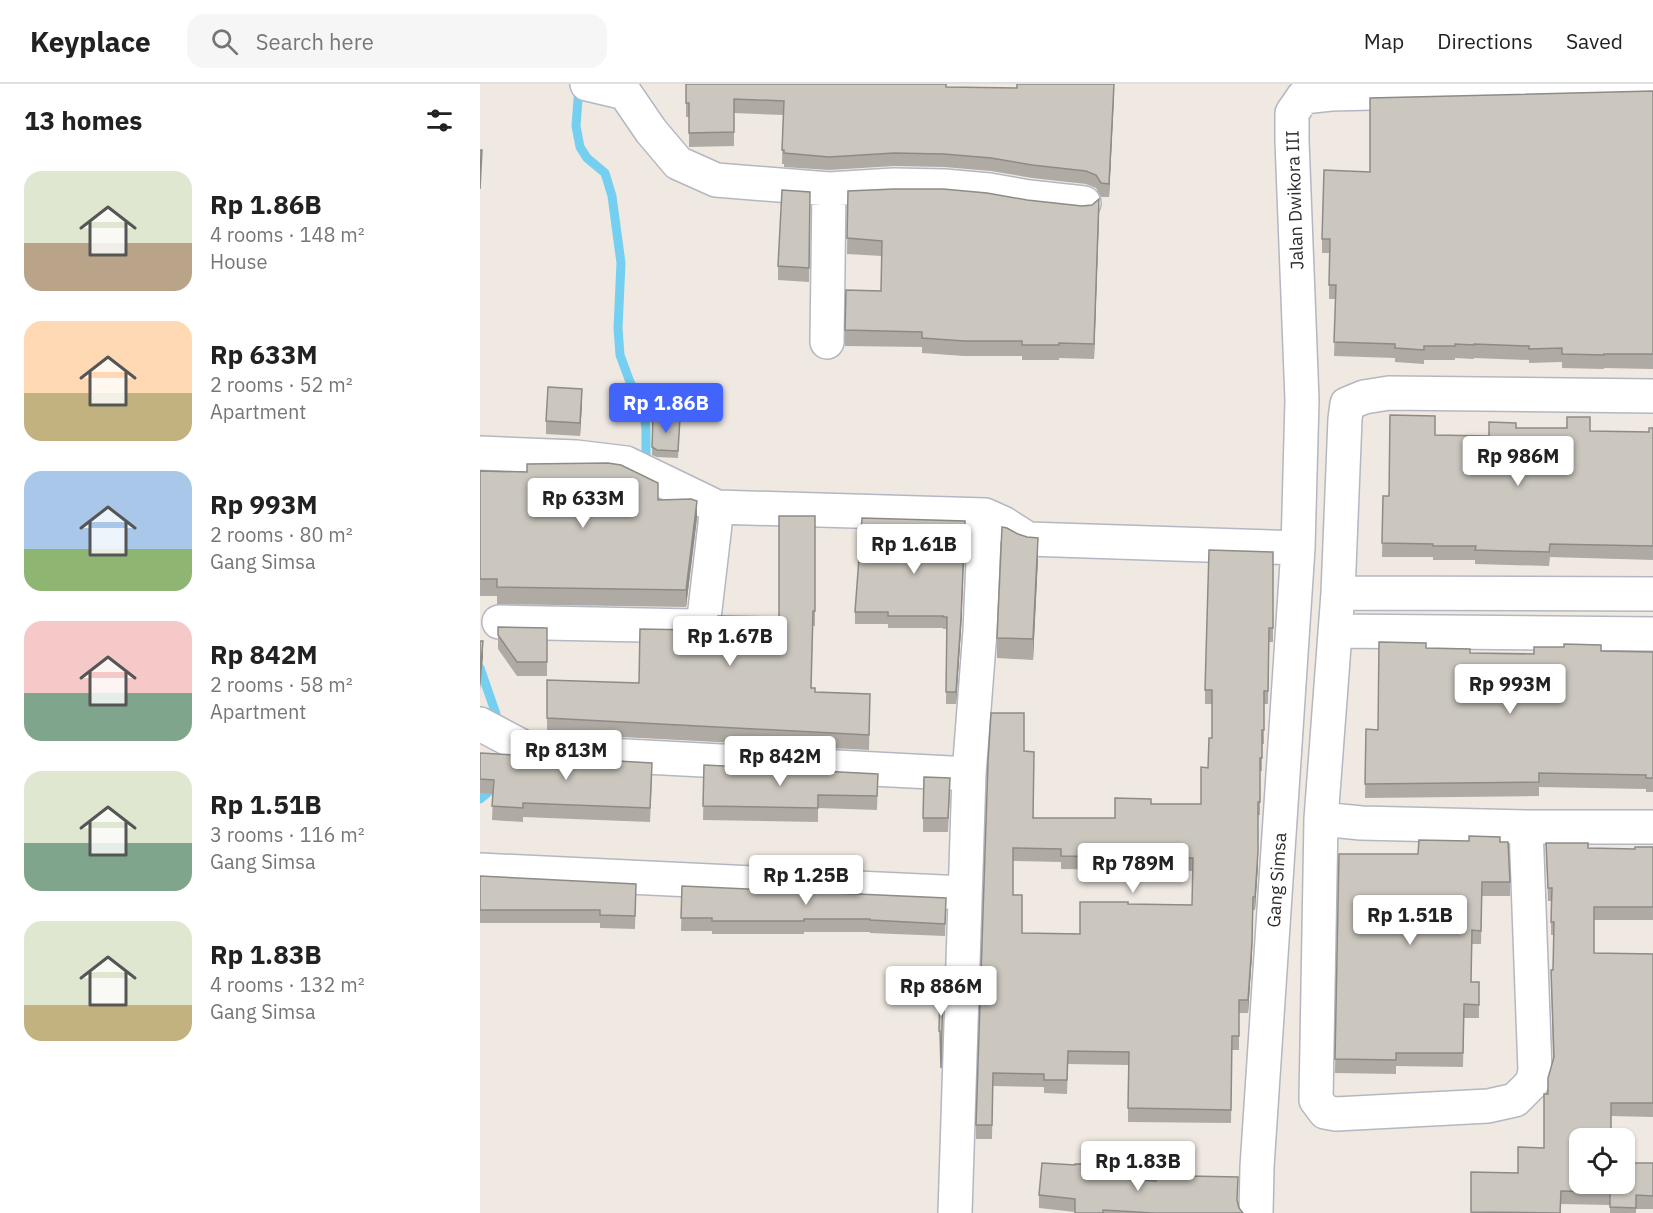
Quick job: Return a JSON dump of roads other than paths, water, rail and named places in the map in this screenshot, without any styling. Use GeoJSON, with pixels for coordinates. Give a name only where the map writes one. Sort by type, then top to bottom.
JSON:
{"type":"FeatureCollection","features":[{"type":"Feature","properties":{"kind":"street"},"geometry":{"type":"LineString","coordinates":[[587,84],[625,93],[651,131],[678,163],[716,180],[829,189],[894,185],[944,186],[1084,203]]}},
{"type":"Feature","properties":{"kind":"street","name":"Jalan Dwikora III"},"geometry":{"type":"LineString","coordinates":[[1298,548],[1302,400],[1292,113],[1303,98],[1331,94],[1653,86]]}},
{"type":"Feature","properties":{"kind":"street"},"geometry":{"type":"LineString","coordinates":[[827,342],[829,189]]}},
{"type":"Feature","properties":{"kind":"street"},"geometry":{"type":"LineString","coordinates":[[1526,827],[1535,1071],[1532,1083],[1515,1100],[1488,1107],[1336,1114],[1325,1112],[1316,1100],[1321,819],[1338,593],[1347,404],[1364,397],[1389,393],[1653,396]]}},
{"type":"Feature","properties":{"kind":"street"},"geometry":{"type":"LineString","coordinates":[[480,453],[576,457],[626,463],[705,500],[984,515],[1003,523],[1028,539],[1298,548]]}},
{"type":"Feature","properties":{"kind":"street"},"geometry":{"type":"LineString","coordinates":[[499,622],[698,625],[704,618],[705,500]]}},
{"type":"Feature","properties":{"kind":"street"},"geometry":{"type":"LineString","coordinates":[[955,1213],[964,893],[969,774],[980,631],[984,515]]}},
{"type":"Feature","properties":{"kind":"street","name":"Gang Simsa"},"geometry":{"type":"LineString","coordinates":[[1256,1213],[1257,1167],[1298,548]]}},
{"type":"Feature","properties":{"kind":"street"},"geometry":{"type":"LineString","coordinates":[[1338,593],[1653,594]]}},
{"type":"Feature","properties":{"kind":"street"},"geometry":{"type":"LineString","coordinates":[[1335,631],[1653,634]]}},
{"type":"Feature","properties":{"kind":"street"},"geometry":{"type":"LineString","coordinates":[[480,724],[531,751],[969,774]]}},
{"type":"Feature","properties":{"kind":"street"},"geometry":{"type":"LineString","coordinates":[[1321,819],[1361,823],[1526,827],[1653,827]]}},
{"type":"Feature","properties":{"kind":"street"},"geometry":{"type":"LineString","coordinates":[[480,870],[964,893]]}},
{"type":"Feature","properties":{"kind":"waterway"},"geometry":{"type":"LineString","coordinates":[[579,86],[576,126],[580,147],[587,158],[605,173],[612,196],[621,263],[618,328],[620,355],[630,382],[643,406],[646,456],[641,464]]}},
{"type":"Feature","properties":{"kind":"waterway"},"geometry":{"type":"LineString","coordinates":[[480,668],[496,714],[495,724]]}},
{"type":"Feature","properties":{"kind":"waterway"},"geometry":{"type":"LineString","coordinates":[[480,799],[496,786]]}}]}
